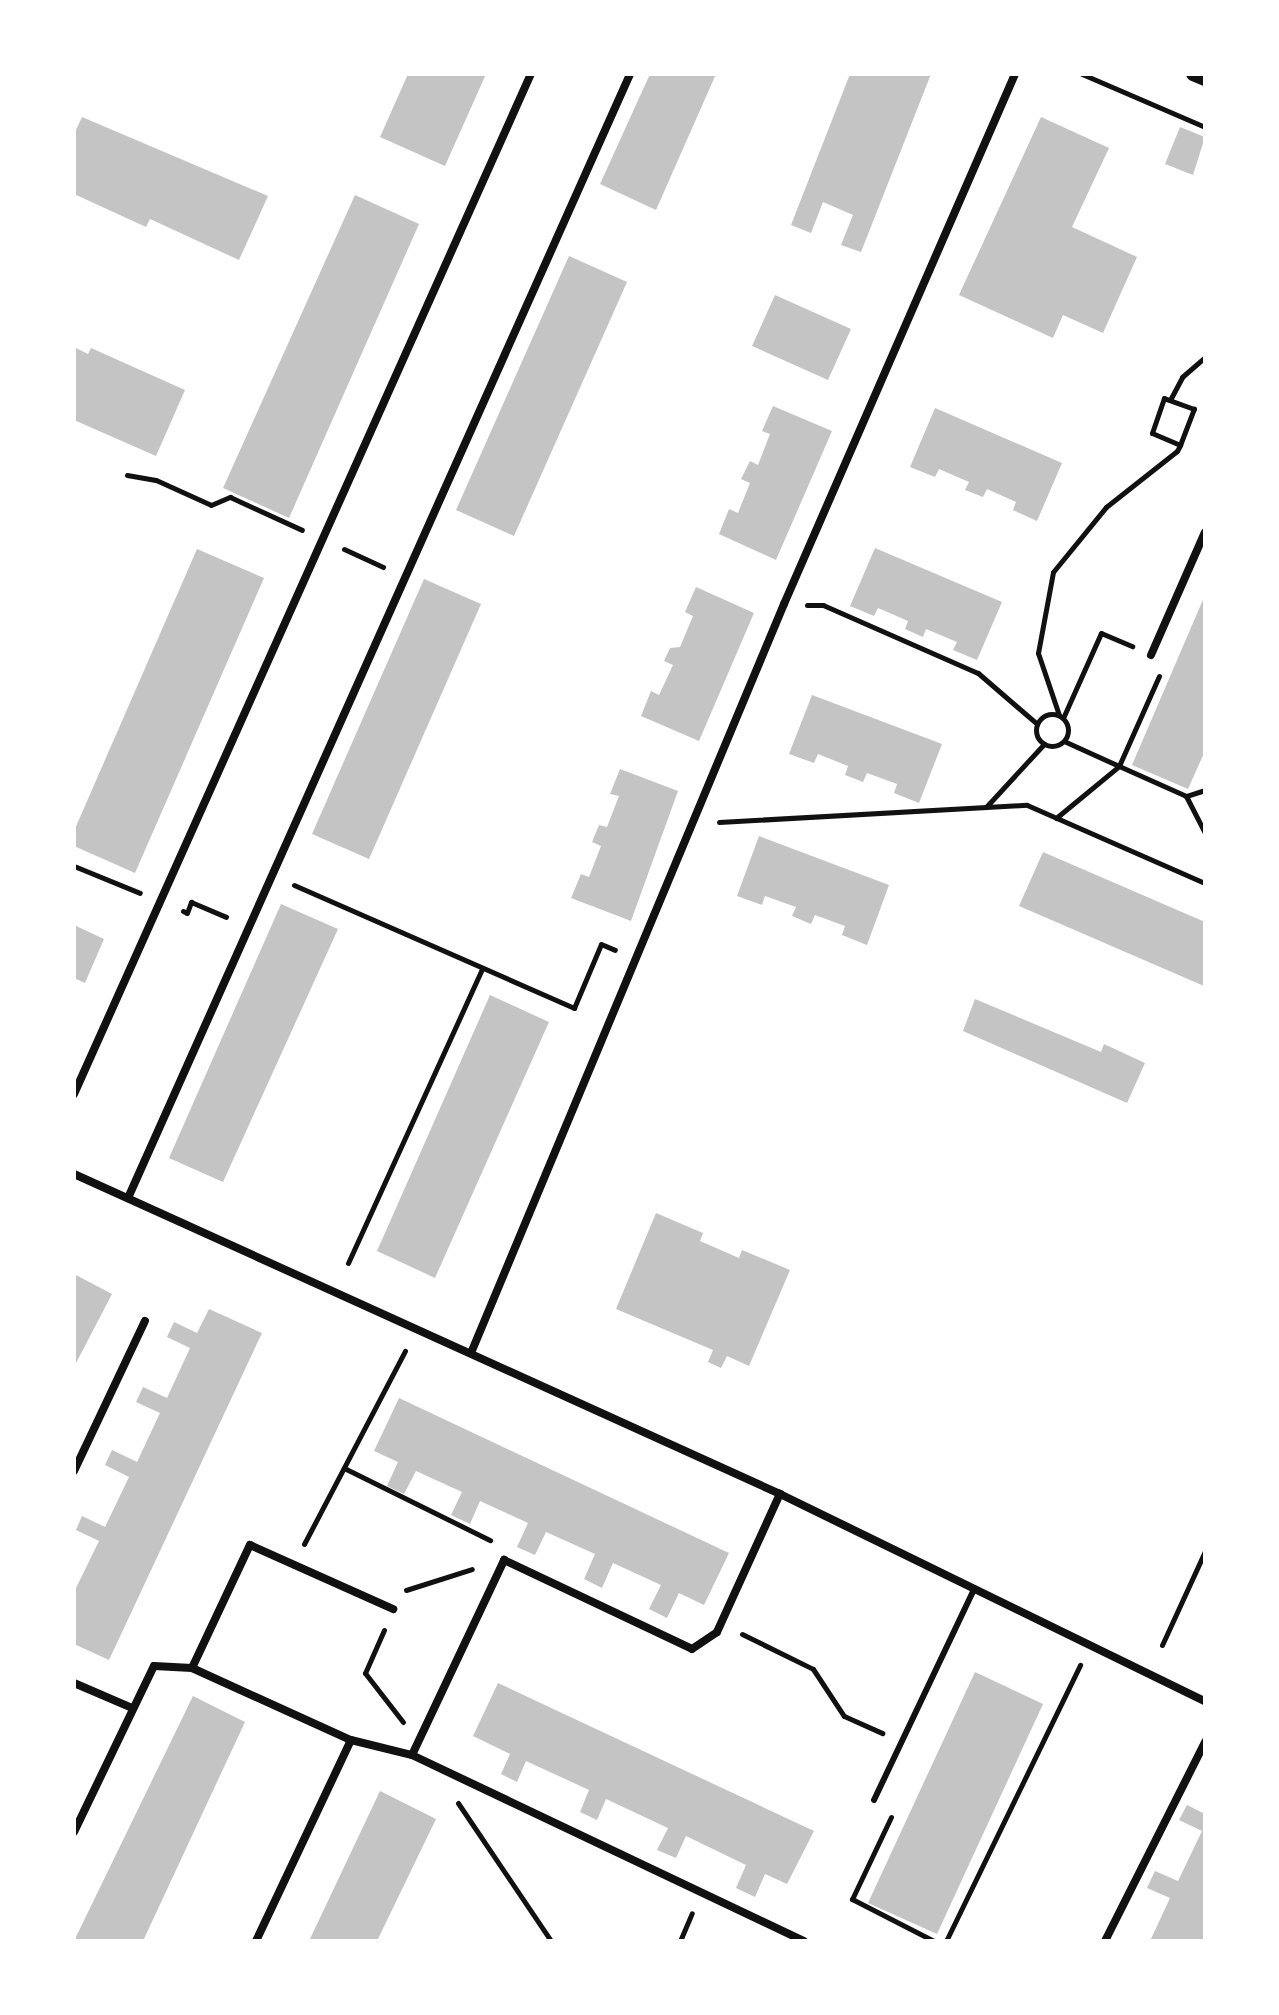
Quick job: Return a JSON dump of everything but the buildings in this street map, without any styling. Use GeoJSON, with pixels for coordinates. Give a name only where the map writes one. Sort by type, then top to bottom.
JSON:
{"type":"FeatureCollection","features":[{"type":"Feature","properties":{"kind":"street"},"geometry":{"type":"LineString","coordinates":[[74,1094],[531,74]]}},
{"type":"Feature","properties":{"kind":"street"},"geometry":{"type":"LineString","coordinates":[[128,1198],[630,74]]}},
{"type":"Feature","properties":{"kind":"street"},"geometry":{"type":"LineString","coordinates":[[471,1353],[696,823],[784,604],[1015,74]]}},
{"type":"Feature","properties":{"kind":"street"},"geometry":{"type":"LineString","coordinates":[[1193,74],[1205,79]]}},
{"type":"Feature","properties":{"kind":"street"},"geometry":{"type":"LineString","coordinates":[[1151,655],[1205,532]]}},
{"type":"Feature","properties":{"kind":"street"},"geometry":{"type":"LineString","coordinates":[[74,1174],[780,1494],[1205,1701]]}},
{"type":"Feature","properties":{"kind":"street"},"geometry":{"type":"LineString","coordinates":[[74,1471],[145,1321]]}},
{"type":"Feature","properties":{"kind":"street"},"geometry":{"type":"LineString","coordinates":[[412,1755],[504,1560],[692,1649],[721,1623],[780,1494]]}},
{"type":"Feature","properties":{"kind":"street"},"geometry":{"type":"LineString","coordinates":[[192,1668],[250,1545],[393,1609]]}},
{"type":"Feature","properties":{"kind":"street"},"geometry":{"type":"LineString","coordinates":[[74,1832],[154,1666],[192,1668],[351,1740],[412,1755],[804,1941]]}},
{"type":"Feature","properties":{"kind":"street"},"geometry":{"type":"LineString","coordinates":[[74,1683],[132,1708]]}},
{"type":"Feature","properties":{"kind":"street"},"geometry":{"type":"LineString","coordinates":[[256,1941],[351,1740]]}},
{"type":"Feature","properties":{"kind":"street"},"geometry":{"type":"LineString","coordinates":[[1105,1941],[1205,1742]]}},
{"type":"Feature","properties":{"kind":"lane"},"geometry":{"type":"LineString","coordinates":[[874,1800],[974,1589]]}},
{"type":"Feature","properties":{"kind":"path"},"geometry":{"type":"LineString","coordinates":[[1082,74],[1205,127]]}},
{"type":"Feature","properties":{"kind":"path"},"geometry":{"type":"LineString","coordinates":[[1170,400],[1182,377],[1205,357]]}},
{"type":"Feature","properties":{"kind":"path"},"geometry":{"type":"LineString","coordinates":[[1064,741],[1068,727],[1044,683],[1038,653],[1053,572],[1106,507],[1134,481],[1169,460],[1180,445],[1194,409],[1164,398],[1152,433],[1180,445]]}},
{"type":"Feature","properties":{"kind":"path"},"geometry":{"type":"LineString","coordinates":[[127,475],[156,480],[211,505],[230,497],[405,577]]}},
{"type":"Feature","properties":{"kind":"path"},"geometry":{"type":"LineString","coordinates":[[784,604],[823,605],[978,673],[1037,724],[1044,744]]}},
{"type":"Feature","properties":{"kind":"path"},"geometry":{"type":"LineString","coordinates":[[1061,717],[1101,633],[1151,655]]}},
{"type":"Feature","properties":{"kind":"path"},"geometry":{"type":"LineString","coordinates":[[1037,724],[1043,716],[1061,717]]}},
{"type":"Feature","properties":{"kind":"path"},"geometry":{"type":"LineString","coordinates":[[985,808],[1044,744],[1064,741],[1186,796],[1205,833]]}},
{"type":"Feature","properties":{"kind":"path"},"geometry":{"type":"LineString","coordinates":[[1056,818],[1119,766]]}},
{"type":"Feature","properties":{"kind":"path"},"geometry":{"type":"LineString","coordinates":[[1186,796],[1205,790]]}},
{"type":"Feature","properties":{"kind":"path"},"geometry":{"type":"LineString","coordinates":[[696,823],[1027,805],[1205,883]]}},
{"type":"Feature","properties":{"kind":"path"},"geometry":{"type":"LineString","coordinates":[[74,866],[133,890]]}},
{"type":"Feature","properties":{"kind":"path"},"geometry":{"type":"LineString","coordinates":[[272,875],[574,1008],[601,944],[638,960]]}},
{"type":"Feature","properties":{"kind":"path"},"geometry":{"type":"LineString","coordinates":[[187,913],[191,902],[249,927]]}},
{"type":"Feature","properties":{"kind":"path"},"geometry":{"type":"LineString","coordinates":[[348,1263],[482,969]]}},
{"type":"Feature","properties":{"kind":"path"},"geometry":{"type":"LineString","coordinates":[[293,1564],[417,1329]]}},
{"type":"Feature","properties":{"kind":"path"},"geometry":{"type":"LineString","coordinates":[[344,1468],[504,1547],[504,1560],[409,1586],[393,1609],[365,1673],[399,1720],[424,1730]]}},
{"type":"Feature","properties":{"kind":"path"},"geometry":{"type":"LineString","coordinates":[[1162,1645],[1205,1551]]}},
{"type":"Feature","properties":{"kind":"path"},"geometry":{"type":"LineString","coordinates":[[721,1623],[813,1669],[844,1716],[902,1742]]}},
{"type":"Feature","properties":{"kind":"path"},"geometry":{"type":"LineString","coordinates":[[946,1941],[1089,1645]]}},
{"type":"Feature","properties":{"kind":"path"},"geometry":{"type":"LineString","coordinates":[[464,1780],[456,1798],[460,1810],[551,1941]]}},
{"type":"Feature","properties":{"kind":"path"},"geometry":{"type":"LineString","coordinates":[[883,1781],[904,1790],[852,1899],[934,1941]]}}]}
